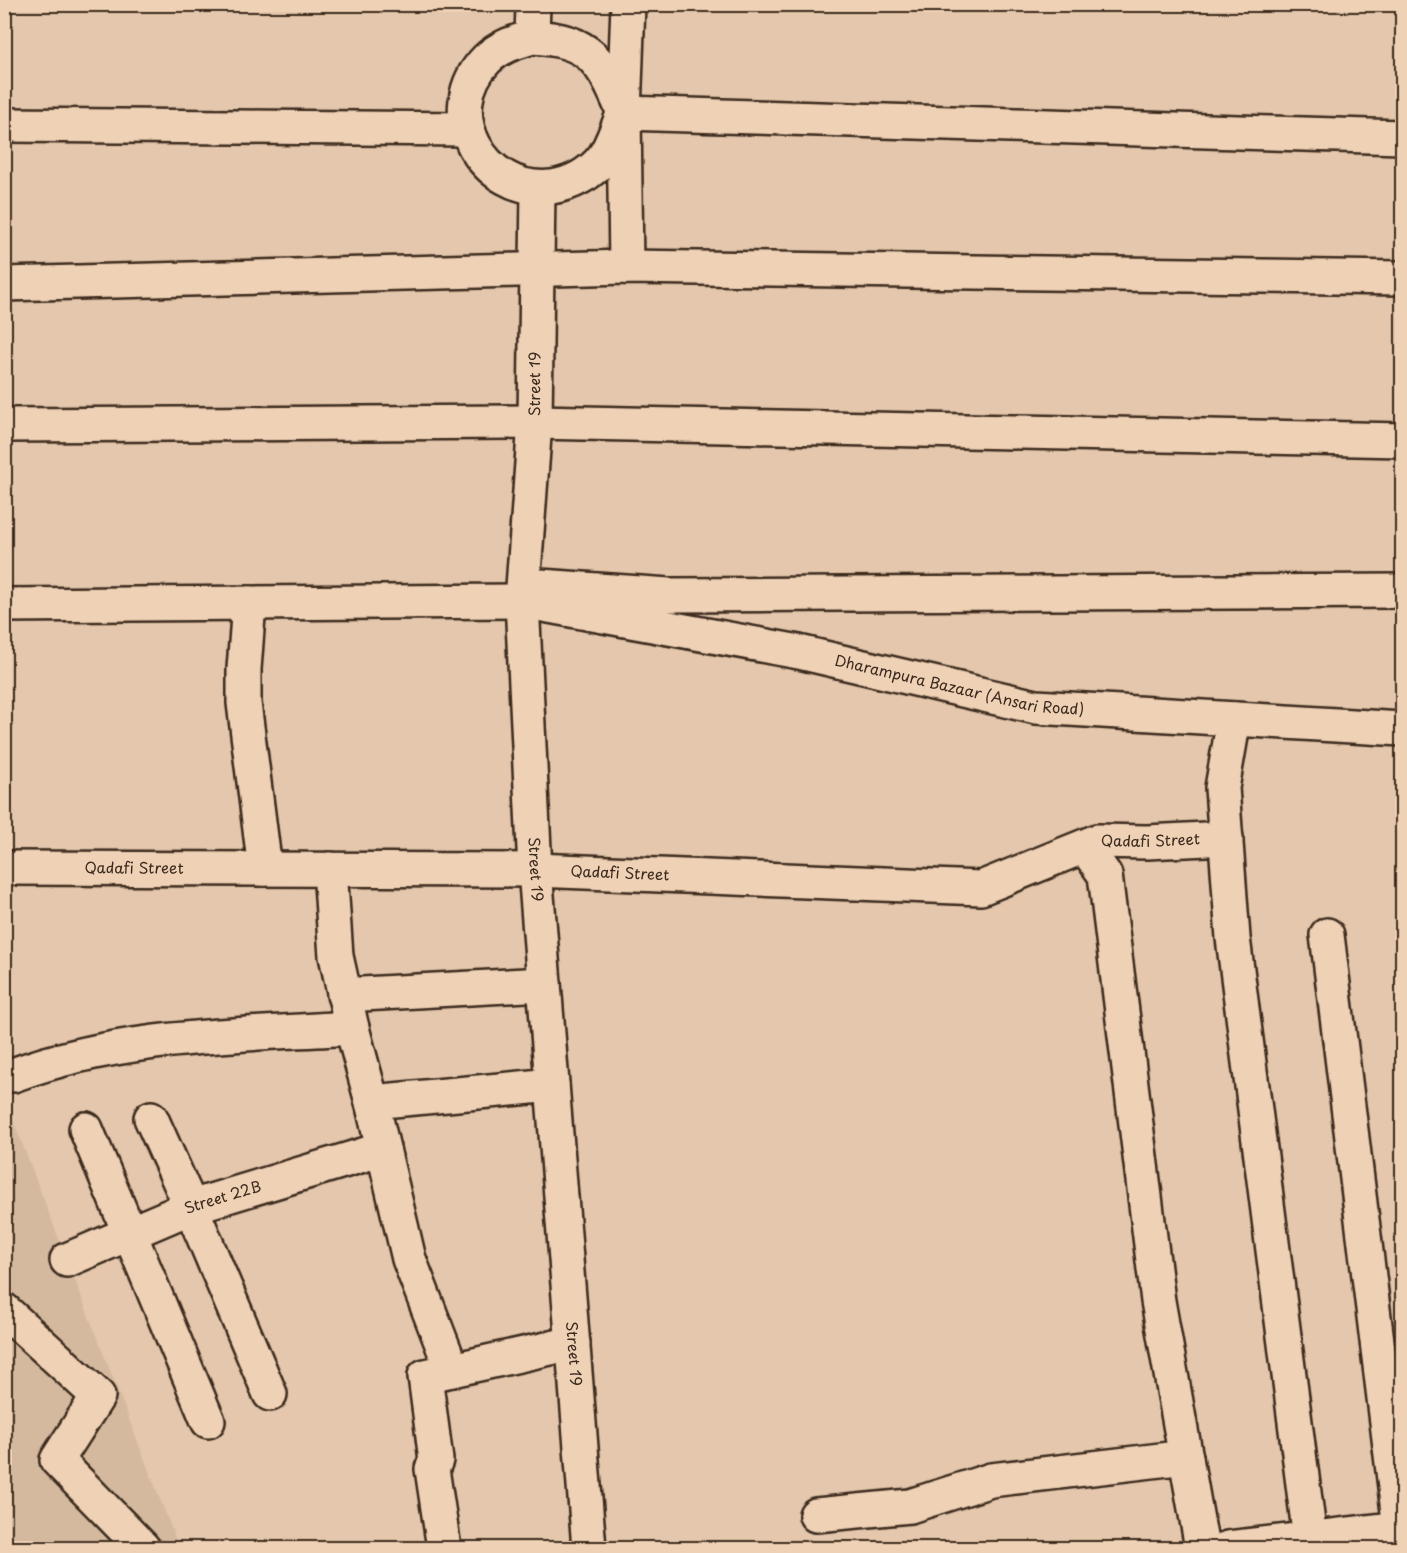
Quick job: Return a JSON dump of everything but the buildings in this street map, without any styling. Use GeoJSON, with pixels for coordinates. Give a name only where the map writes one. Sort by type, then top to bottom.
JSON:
{"type":"FeatureCollection","features":[{"type":"Feature","properties":{"kind":"street"},"geometry":{"type":"LineString","coordinates":[[532,37],[533,4]]}},
{"type":"Feature","properties":{"kind":"street"},"geometry":{"type":"LineString","coordinates":[[626,267],[624,112],[628,4]]}},
{"type":"Feature","properties":{"kind":"street"},"geometry":{"type":"LineString","coordinates":[[532,37],[558,38],[581,48],[600,65],[624,112],[603,158],[585,175],[563,186],[538,188],[514,183],[493,171],[477,153],[467,129],[466,105],[473,80],[487,59],[508,44],[532,37]]}},
{"type":"Feature","properties":{"kind":"street"},"geometry":{"type":"LineString","coordinates":[[624,112],[1402,137]]}},
{"type":"Feature","properties":{"kind":"street"},"geometry":{"type":"LineString","coordinates":[[4,124],[467,129]]}},
{"type":"Feature","properties":{"kind":"street","name":"Street 19"},"geometry":{"type":"LineString","coordinates":[[538,188],[535,422],[523,593],[535,870],[589,1548]]}},
{"type":"Feature","properties":{"kind":"street"},"geometry":{"type":"LineString","coordinates":[[4,284],[626,267],[1402,278]]}},
{"type":"Feature","properties":{"kind":"street"},"geometry":{"type":"LineString","coordinates":[[4,425],[535,422],[1402,440]]}},
{"type":"Feature","properties":{"kind":"street"},"geometry":{"type":"LineString","coordinates":[[4,605],[249,603],[523,593],[669,595],[1402,591]]}},
{"type":"Feature","properties":{"kind":"street","name":"Dharampura Bazaar (Ansari Road)"},"geometry":{"type":"LineString","coordinates":[[523,593],[799,652],[1035,707],[1402,729]]}},
{"type":"Feature","properties":{"kind":"street"},"geometry":{"type":"LineString","coordinates":[[249,603],[244,703],[265,869]]}},
{"type":"Feature","properties":{"kind":"street"},"geometry":{"type":"LineString","coordinates":[[1234,719],[1222,788],[1233,938],[1310,1539]]}},
{"type":"Feature","properties":{"kind":"street","name":"Qadafi Street"},"geometry":{"type":"LineString","coordinates":[[4,868],[535,870],[981,888],[1097,842],[1226,838]]}},
{"type":"Feature","properties":{"kind":"street"},"geometry":{"type":"LineString","coordinates":[[1085,847],[1105,875],[1158,1301],[1202,1548]]}},
{"type":"Feature","properties":{"kind":"street"},"geometry":{"type":"LineString","coordinates":[[330,869],[336,956],[344,995],[438,1373],[436,1460],[432,1469],[444,1548]]}},
{"type":"Feature","properties":{"kind":"street"},"geometry":{"type":"LineString","coordinates":[[1228,1548],[1401,1528],[1327,935]]}},
{"type":"Feature","properties":{"kind":"street"},"geometry":{"type":"LineString","coordinates":[[344,995],[544,984]]}},
{"type":"Feature","properties":{"kind":"street"},"geometry":{"type":"LineString","coordinates":[[13,1075],[49,1061],[164,1040],[352,1028]]}},
{"type":"Feature","properties":{"kind":"street"},"geometry":{"type":"LineString","coordinates":[[372,1102],[552,1086]]}},
{"type":"Feature","properties":{"kind":"street"},"geometry":{"type":"LineString","coordinates":[[151,1118],[270,1394]]}},
{"type":"Feature","properties":{"kind":"street"},"geometry":{"type":"LineString","coordinates":[[86,1129],[208,1421]]}},
{"type":"Feature","properties":{"kind":"street","name":"Street 22B"},"geometry":{"type":"LineString","coordinates":[[68,1260],[191,1207],[383,1149]]}},
{"type":"Feature","properties":{"kind":"street"},"geometry":{"type":"LineString","coordinates":[[4,1310],[98,1396],[57,1460],[143,1548]]}},
{"type":"Feature","properties":{"kind":"street"},"geometry":{"type":"LineString","coordinates":[[438,1373],[573,1343]]}},
{"type":"Feature","properties":{"kind":"street"},"geometry":{"type":"LineString","coordinates":[[816,1515],[910,1506],[991,1480],[1186,1457]]}},
{"type":"Feature","properties":{"kind":"shaded area"},"geometry":{"type":"Polygon","coordinates":[[[4,1097],[67,1260],[179,1548],[5,1548],[4,1097]]]}}]}
